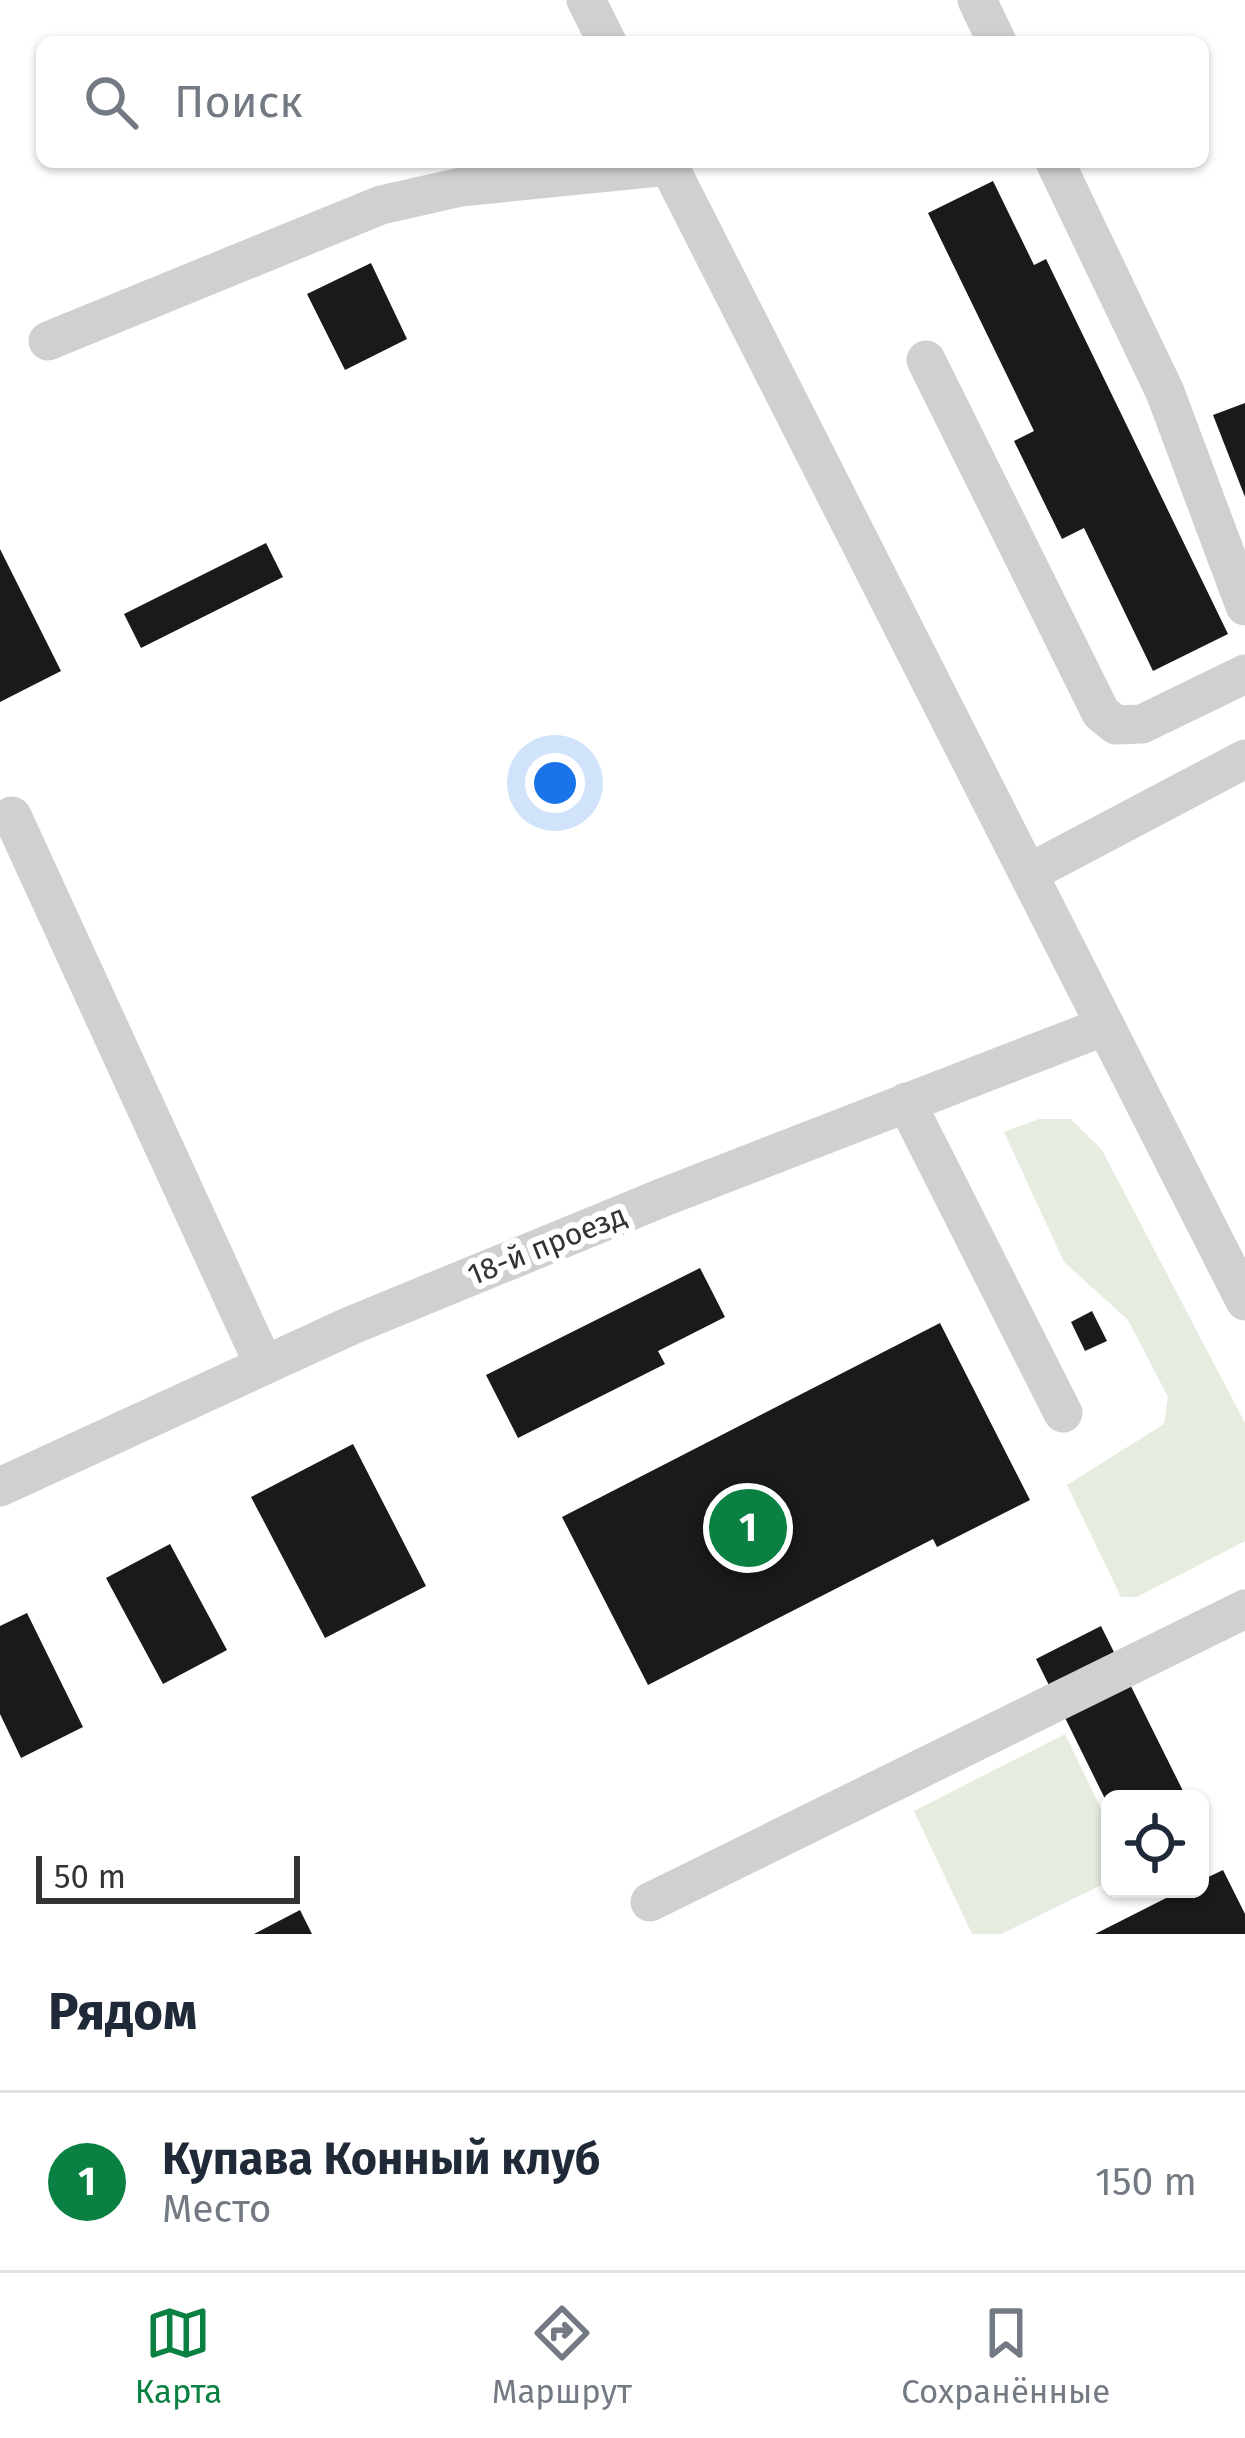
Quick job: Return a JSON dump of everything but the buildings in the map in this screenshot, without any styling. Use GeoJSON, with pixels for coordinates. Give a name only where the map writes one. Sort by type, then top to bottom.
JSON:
{"type":"FeatureCollection","features":[{"type":"Feature","properties":{"kind":"street"},"geometry":{"type":"LineString","coordinates":[[586,0],[604,36]]}},
{"type":"Feature","properties":{"kind":"street"},"geometry":{"type":"LineString","coordinates":[[977,0],[994,36]]}},
{"type":"Feature","properties":{"kind":"street"},"geometry":{"type":"LineString","coordinates":[[48,340],[381,205],[481,184],[631,168]]}},
{"type":"Feature","properties":{"kind":"street"},"geometry":{"type":"LineString","coordinates":[[670,168],[1245,1301]]}},
{"type":"Feature","properties":{"kind":"street"},"geometry":{"type":"LineString","coordinates":[[1058,168],[1165,392],[1245,606]]}},
{"type":"Feature","properties":{"kind":"street"},"geometry":{"type":"LineString","coordinates":[[926,360],[1101,713],[1116,725],[1130,727],[1245,674]]}},
{"type":"Feature","properties":{"kind":"street"},"geometry":{"type":"LineString","coordinates":[[1029,873],[1245,759]]}},
{"type":"Feature","properties":{"kind":"street"},"geometry":{"type":"LineString","coordinates":[[12,816],[264,1365]]}},
{"type":"Feature","properties":{"kind":"street","name":"18-й проезд"},"geometry":{"type":"LineString","coordinates":[[0,1487],[264,1365],[538,1248],[1105,1026]]}},
{"type":"Feature","properties":{"kind":"street"},"geometry":{"type":"LineString","coordinates":[[906,1102],[1063,1413]]}},
{"type":"Feature","properties":{"kind":"street"},"geometry":{"type":"LineString","coordinates":[[650,1902],[1245,1610]]}},
{"type":"Feature","properties":{"kind":"shaded area"},"geometry":{"type":"Polygon","coordinates":[[[1039,1119],[1071,1119],[1102,1150],[1245,1423],[1245,1541],[1137,1597],[1121,1597],[1067,1485],[1164,1424],[1168,1397],[1128,1320],[1064,1262],[1004,1132],[1039,1119]]]}},
{"type":"Feature","properties":{"kind":"shaded area"},"geometry":{"type":"Polygon","coordinates":[[[1065,1734],[1101,1808],[1101,1885],[1001,1934],[972,1934],[914,1811],[1065,1734]]]}},
{"type":"Feature","properties":{"kind":"place","name":"Купава Конный клуб"},"geometry":{"type":"Point","coordinates":[748,1528]}}]}
